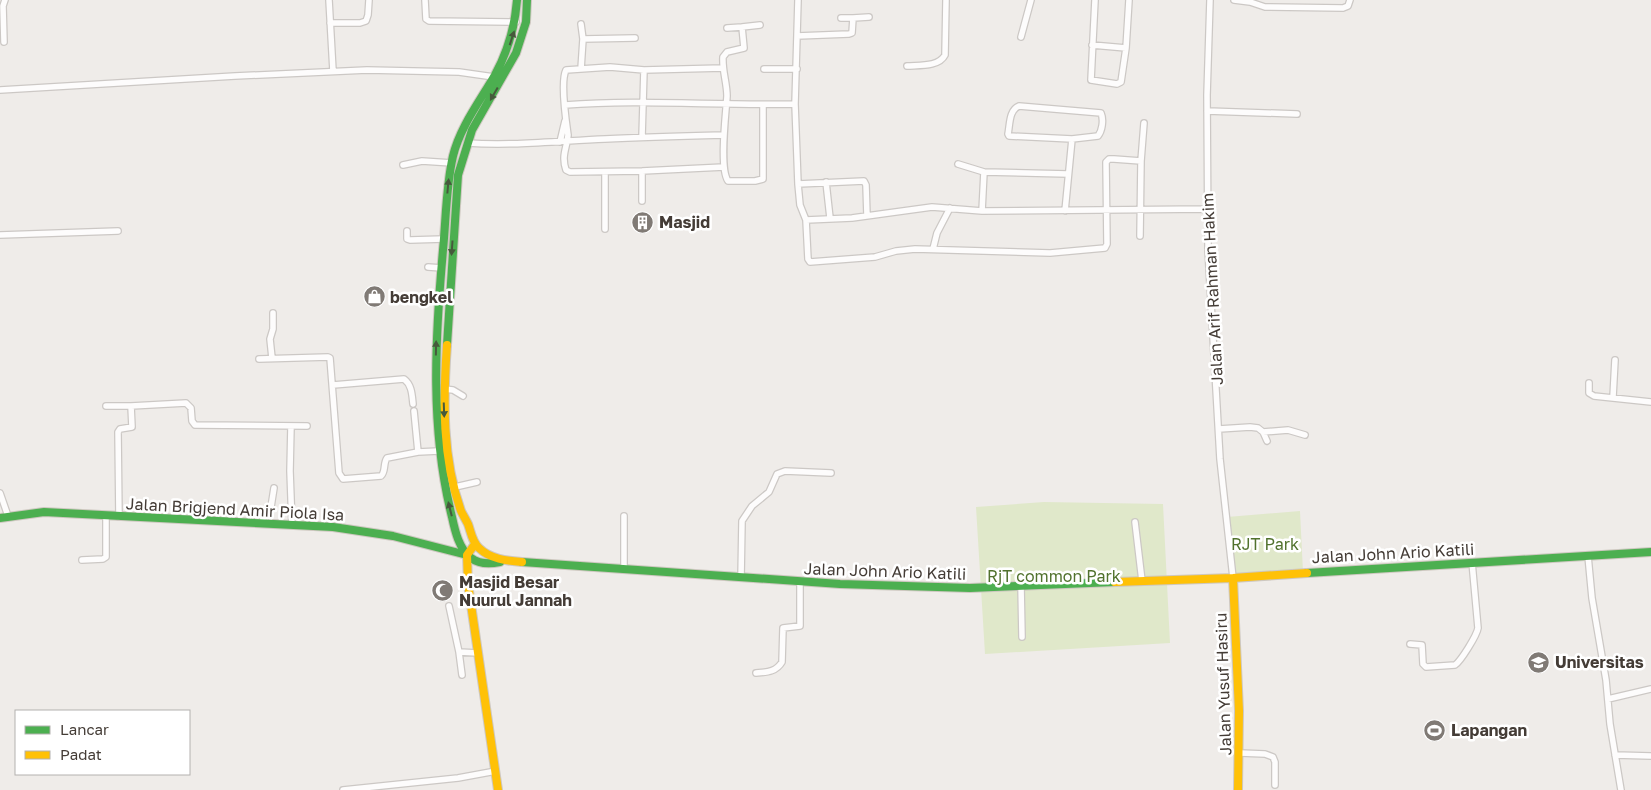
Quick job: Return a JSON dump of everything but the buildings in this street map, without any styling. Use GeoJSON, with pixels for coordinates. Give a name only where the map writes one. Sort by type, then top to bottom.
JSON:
{"type":"FeatureCollection","features":[{"type":"Feature","properties":{"kind":"main road"},"geometry":{"type":"LineString","coordinates":[[498,790],[468,584],[468,555],[460,542],[446,494],[439,451],[435,392],[437,332],[448,186],[452,162],[462,133],[509,47],[516,22],[517,0]]}},
{"type":"Feature","properties":{"kind":"main road"},"geometry":{"type":"LineString","coordinates":[[468,555],[475,544],[461,510],[446,438],[444,413],[458,175],[472,130],[516,53],[526,22],[527,0]]}},
{"type":"Feature","properties":{"kind":"main road","name":"Jalan Brigjend Amir Piola Isa"},"geometry":{"type":"LineString","coordinates":[[0,518],[44,512],[333,527],[393,536],[468,555]]}},
{"type":"Feature","properties":{"kind":"main road","name":"Jalan John Ario Katili"},"geometry":{"type":"LineString","coordinates":[[475,544],[492,557],[508,561],[741,578],[970,588],[1233,578],[1651,552]]}},
{"type":"Feature","properties":{"kind":"main road","name":"Jalan John Ario Katili"},"geometry":{"type":"LineString","coordinates":[[468,555],[481,562],[497,563],[508,561]]}},
{"type":"Feature","properties":{"kind":"main road","name":"Jalan Yusuf Hasiru"},"geometry":{"type":"LineString","coordinates":[[1233,578],[1240,753],[1238,790]]}},
{"type":"Feature","properties":{"kind":"street"},"geometry":{"type":"LineString","coordinates":[[4,42],[3,6],[5,0]]}},
{"type":"Feature","properties":{"kind":"street"},"geometry":{"type":"LineString","coordinates":[[329,0],[333,71]]}},
{"type":"Feature","properties":{"kind":"street"},"geometry":{"type":"LineString","coordinates":[[330,23],[366,21],[369,0]]}},
{"type":"Feature","properties":{"kind":"street"},"geometry":{"type":"LineString","coordinates":[[425,0],[426,19],[429,21],[516,22]]}},
{"type":"Feature","properties":{"kind":"street"},"geometry":{"type":"LineString","coordinates":[[798,0],[795,104],[798,184],[800,205],[806,220],[808,259],[812,263],[875,257],[896,251],[933,249],[1050,253],[1103,249],[1106,244],[1105,165],[1107,160],[1141,161]]}},
{"type":"Feature","properties":{"kind":"street"},"geometry":{"type":"LineString","coordinates":[[907,66],[938,63],[945,56],[946,0]]}},
{"type":"Feature","properties":{"kind":"street"},"geometry":{"type":"LineString","coordinates":[[1021,37],[1031,0]]}},
{"type":"Feature","properties":{"kind":"street"},"geometry":{"type":"LineString","coordinates":[[1094,0],[1090,80],[1116,84],[1121,82],[1122,79],[1129,0]]}},
{"type":"Feature","properties":{"kind":"street","name":"Jalan Arif Rahman Hakim"},"geometry":{"type":"LineString","coordinates":[[1210,0],[1207,110],[1208,250],[1220,459],[1233,578]]}},
{"type":"Feature","properties":{"kind":"street"},"geometry":{"type":"LineString","coordinates":[[1234,0],[1250,2],[1265,7],[1343,8],[1348,6],[1350,0]]}},
{"type":"Feature","properties":{"kind":"street"},"geometry":{"type":"LineString","coordinates":[[841,18],[869,18]]}},
{"type":"Feature","properties":{"kind":"street"},"geometry":{"type":"LineString","coordinates":[[797,36],[851,34],[853,31],[853,18]]}},
{"type":"Feature","properties":{"kind":"street"},"geometry":{"type":"LineString","coordinates":[[581,24],[583,39],[581,69]]}},
{"type":"Feature","properties":{"kind":"street"},"geometry":{"type":"LineString","coordinates":[[727,28],[760,25]]}},
{"type":"Feature","properties":{"kind":"street"},"geometry":{"type":"LineString","coordinates":[[742,27],[745,46],[742,49],[731,50],[723,57],[726,79],[724,167],[726,177],[731,182],[763,179],[763,105]]}},
{"type":"Feature","properties":{"kind":"street"},"geometry":{"type":"LineString","coordinates":[[583,39],[635,38]]}},
{"type":"Feature","properties":{"kind":"street"},"geometry":{"type":"LineString","coordinates":[[1092,45],[1126,48]]}},
{"type":"Feature","properties":{"kind":"street"},"geometry":{"type":"LineString","coordinates":[[723,68],[644,70],[610,67],[565,72],[567,141],[564,147],[566,170],[570,172],[724,167]]}},
{"type":"Feature","properties":{"kind":"street"},"geometry":{"type":"LineString","coordinates":[[764,70],[797,69]]}},
{"type":"Feature","properties":{"kind":"street"},"geometry":{"type":"LineString","coordinates":[[0,90],[367,70],[450,72],[494,77]]}},
{"type":"Feature","properties":{"kind":"street"},"geometry":{"type":"LineString","coordinates":[[642,137],[644,70]]}},
{"type":"Feature","properties":{"kind":"street"},"geometry":{"type":"LineString","coordinates":[[565,105],[643,103],[795,104]]}},
{"type":"Feature","properties":{"kind":"street"},"geometry":{"type":"LineString","coordinates":[[1019,106],[1101,113],[1103,117],[1098,136],[1072,139],[1009,136],[1012,113],[1019,106]]}},
{"type":"Feature","properties":{"kind":"street"},"geometry":{"type":"LineString","coordinates":[[1207,110],[1297,114]]}},
{"type":"Feature","properties":{"kind":"street"},"geometry":{"type":"LineString","coordinates":[[560,142],[566,119]]}},
{"type":"Feature","properties":{"kind":"street"},"geometry":{"type":"LineString","coordinates":[[1140,236],[1141,161],[1144,123]]}},
{"type":"Feature","properties":{"kind":"street"},"geometry":{"type":"LineString","coordinates":[[467,144],[724,135]]}},
{"type":"Feature","properties":{"kind":"street"},"geometry":{"type":"LineString","coordinates":[[1065,211],[1072,139]]}},
{"type":"Feature","properties":{"kind":"street"},"geometry":{"type":"LineString","coordinates":[[403,165],[422,161],[452,162]]}},
{"type":"Feature","properties":{"kind":"street"},"geometry":{"type":"LineString","coordinates":[[958,164],[984,172],[1068,174]]}},
{"type":"Feature","properties":{"kind":"street"},"geometry":{"type":"LineString","coordinates":[[642,171],[642,201]]}},
{"type":"Feature","properties":{"kind":"street"},"geometry":{"type":"LineString","coordinates":[[605,172],[605,229]]}},
{"type":"Feature","properties":{"kind":"street"},"geometry":{"type":"LineString","coordinates":[[982,211],[984,172]]}},
{"type":"Feature","properties":{"kind":"street"},"geometry":{"type":"LineString","coordinates":[[798,184],[864,181],[866,185],[867,216]]}},
{"type":"Feature","properties":{"kind":"street"},"geometry":{"type":"LineString","coordinates":[[826,182],[830,218]]}},
{"type":"Feature","properties":{"kind":"street"},"geometry":{"type":"LineString","coordinates":[[806,220],[867,216],[932,207],[982,211],[1208,209]]}},
{"type":"Feature","properties":{"kind":"street"},"geometry":{"type":"LineString","coordinates":[[933,249],[938,233],[950,208]]}},
{"type":"Feature","properties":{"kind":"street"},"geometry":{"type":"LineString","coordinates":[[0,235],[118,231]]}},
{"type":"Feature","properties":{"kind":"street"},"geometry":{"type":"LineString","coordinates":[[407,231],[407,239],[410,240],[444,239]]}},
{"type":"Feature","properties":{"kind":"street"},"geometry":{"type":"LineString","coordinates":[[428,267],[442,268]]}},
{"type":"Feature","properties":{"kind":"street"},"geometry":{"type":"LineString","coordinates":[[272,358],[270,339],[274,329],[273,313]]}},
{"type":"Feature","properties":{"kind":"street"},"geometry":{"type":"LineString","coordinates":[[259,359],[329,358],[333,385],[336,448],[341,478],[381,476],[384,474],[385,460],[387,458],[418,452],[439,451]]}},
{"type":"Feature","properties":{"kind":"street"},"geometry":{"type":"LineString","coordinates":[[1613,397],[1615,360]]}},
{"type":"Feature","properties":{"kind":"street"},"geometry":{"type":"LineString","coordinates":[[333,385],[404,379],[408,382],[411,389],[413,404]]}},
{"type":"Feature","properties":{"kind":"street"},"geometry":{"type":"LineString","coordinates":[[1589,383],[1590,394],[1594,396],[1651,402]]}},
{"type":"Feature","properties":{"kind":"street"},"geometry":{"type":"LineString","coordinates":[[444,389],[453,390],[463,396]]}},
{"type":"Feature","properties":{"kind":"street"},"geometry":{"type":"LineString","coordinates":[[106,406],[186,403],[190,408],[192,421],[195,425],[307,426]]}},
{"type":"Feature","properties":{"kind":"street"},"geometry":{"type":"LineString","coordinates":[[119,517],[118,432],[120,429],[132,427],[131,406]]}},
{"type":"Feature","properties":{"kind":"street"},"geometry":{"type":"LineString","coordinates":[[414,411],[418,452]]}},
{"type":"Feature","properties":{"kind":"street"},"geometry":{"type":"LineString","coordinates":[[291,426],[292,525]]}},
{"type":"Feature","properties":{"kind":"street"},"geometry":{"type":"LineString","coordinates":[[1219,429],[1258,428],[1263,432],[1267,441]]}},
{"type":"Feature","properties":{"kind":"street"},"geometry":{"type":"LineString","coordinates":[[1263,432],[1288,430],[1305,435]]}},
{"type":"Feature","properties":{"kind":"street"},"geometry":{"type":"LineString","coordinates":[[741,578],[742,521],[752,506],[769,492],[777,474],[785,471],[831,473]]}},
{"type":"Feature","properties":{"kind":"street"},"geometry":{"type":"LineString","coordinates":[[456,487],[477,482]]}},
{"type":"Feature","properties":{"kind":"street"},"geometry":{"type":"LineString","coordinates":[[263,524],[263,513],[271,507],[274,488]]}},
{"type":"Feature","properties":{"kind":"street"},"geometry":{"type":"LineString","coordinates":[[0,493],[8,516]]}},
{"type":"Feature","properties":{"kind":"street"},"geometry":{"type":"LineString","coordinates":[[82,560],[106,557],[106,516]]}},
{"type":"Feature","properties":{"kind":"street"},"geometry":{"type":"LineString","coordinates":[[624,516],[624,570]]}},
{"type":"Feature","properties":{"kind":"street"},"geometry":{"type":"LineString","coordinates":[[1135,522],[1142,581]]}},
{"type":"Feature","properties":{"kind":"street"},"geometry":{"type":"LineString","coordinates":[[1588,556],[1592,598],[1621,790]]}},
{"type":"Feature","properties":{"kind":"street"},"geometry":{"type":"LineString","coordinates":[[1410,644],[1422,645],[1425,667],[1456,665],[1459,663],[1476,637],[1478,628],[1472,562]]}},
{"type":"Feature","properties":{"kind":"street"},"geometry":{"type":"LineString","coordinates":[[756,673],[770,672],[780,666],[782,662],[783,628],[800,626],[800,581]]}},
{"type":"Feature","properties":{"kind":"street"},"geometry":{"type":"LineString","coordinates":[[1021,586],[1022,637]]}},
{"type":"Feature","properties":{"kind":"street"},"geometry":{"type":"LineString","coordinates":[[449,606],[462,675]]}},
{"type":"Feature","properties":{"kind":"street"},"geometry":{"type":"LineString","coordinates":[[459,652],[478,653]]}},
{"type":"Feature","properties":{"kind":"street"},"geometry":{"type":"LineString","coordinates":[[1608,699],[1651,689]]}},
{"type":"Feature","properties":{"kind":"street"},"geometry":{"type":"LineString","coordinates":[[1240,753],[1265,754],[1273,757],[1275,762],[1275,784]]}},
{"type":"Feature","properties":{"kind":"street"},"geometry":{"type":"LineString","coordinates":[[1615,755],[1651,756]]}},
{"type":"Feature","properties":{"kind":"street"},"geometry":{"type":"LineString","coordinates":[[343,790],[458,778],[496,771]]}},
{"type":"Feature","properties":{"kind":"green space","name":"RjT common Park"},"geometry":{"type":"Polygon","coordinates":[[[1044,502],[1163,504],[1170,643],[985,654],[976,507],[1044,502]]]}},
{"type":"Feature","properties":{"kind":"green space","name":"RJT Park"},"geometry":{"type":"Polygon","coordinates":[[[1300,511],[1303,572],[1233,576],[1227,517],[1300,511]]]}},
{"type":"Feature","properties":{"kind":"traffic: fast"},"geometry":{"type":"LineString","coordinates":[[500,562],[485,563],[471,558],[463,550],[456,534],[440,451],[436,384],[437,350],[440,283],[449,179],[453,156],[465,124],[504,57],[513,29],[517,0]]}},
{"type":"Feature","properties":{"kind":"traffic: fast"},"geometry":{"type":"LineString","coordinates":[[447,345],[458,175],[472,130],[516,53],[526,22],[527,0]]}},
{"type":"Feature","properties":{"kind":"traffic: fast"},"geometry":{"type":"LineString","coordinates":[[0,518],[44,512],[333,527],[393,536],[467,555]]}},
{"type":"Feature","properties":{"kind":"traffic: fast"},"geometry":{"type":"LineString","coordinates":[[1307,573],[1651,552]]}},
{"type":"Feature","properties":{"kind":"traffic: fast"},"geometry":{"type":"LineString","coordinates":[[522,562],[840,584],[970,588],[1115,582]]}},
{"type":"Feature","properties":{"kind":"traffic: slow"},"geometry":{"type":"LineString","coordinates":[[447,345],[445,429],[450,470],[461,511],[475,543],[483,552],[499,559],[522,562]]}},
{"type":"Feature","properties":{"kind":"traffic: slow"},"geometry":{"type":"LineString","coordinates":[[475,544],[467,555],[468,584],[498,790]]}},
{"type":"Feature","properties":{"kind":"traffic: slow"},"geometry":{"type":"LineString","coordinates":[[1115,582],[1233,578],[1307,573]]}},
{"type":"Feature","properties":{"kind":"traffic: slow"},"geometry":{"type":"LineString","coordinates":[[1233,578],[1239,711],[1238,790]]}},
{"type":"Feature","properties":{"kind":"place","name":"Masjid"},"geometry":{"type":"Point","coordinates":[643,222]}},
{"type":"Feature","properties":{"kind":"place","name":"bengkel"},"geometry":{"type":"Point","coordinates":[374,297]}},
{"type":"Feature","properties":{"kind":"place","name":"Masjid Besar Nuurul Jannah"},"geometry":{"type":"Point","coordinates":[443,591]}},
{"type":"Feature","properties":{"kind":"place","name":"Universitas"},"geometry":{"type":"Point","coordinates":[1539,662]}},
{"type":"Feature","properties":{"kind":"place","name":"Lapangan"},"geometry":{"type":"Point","coordinates":[1435,730]}}]}
